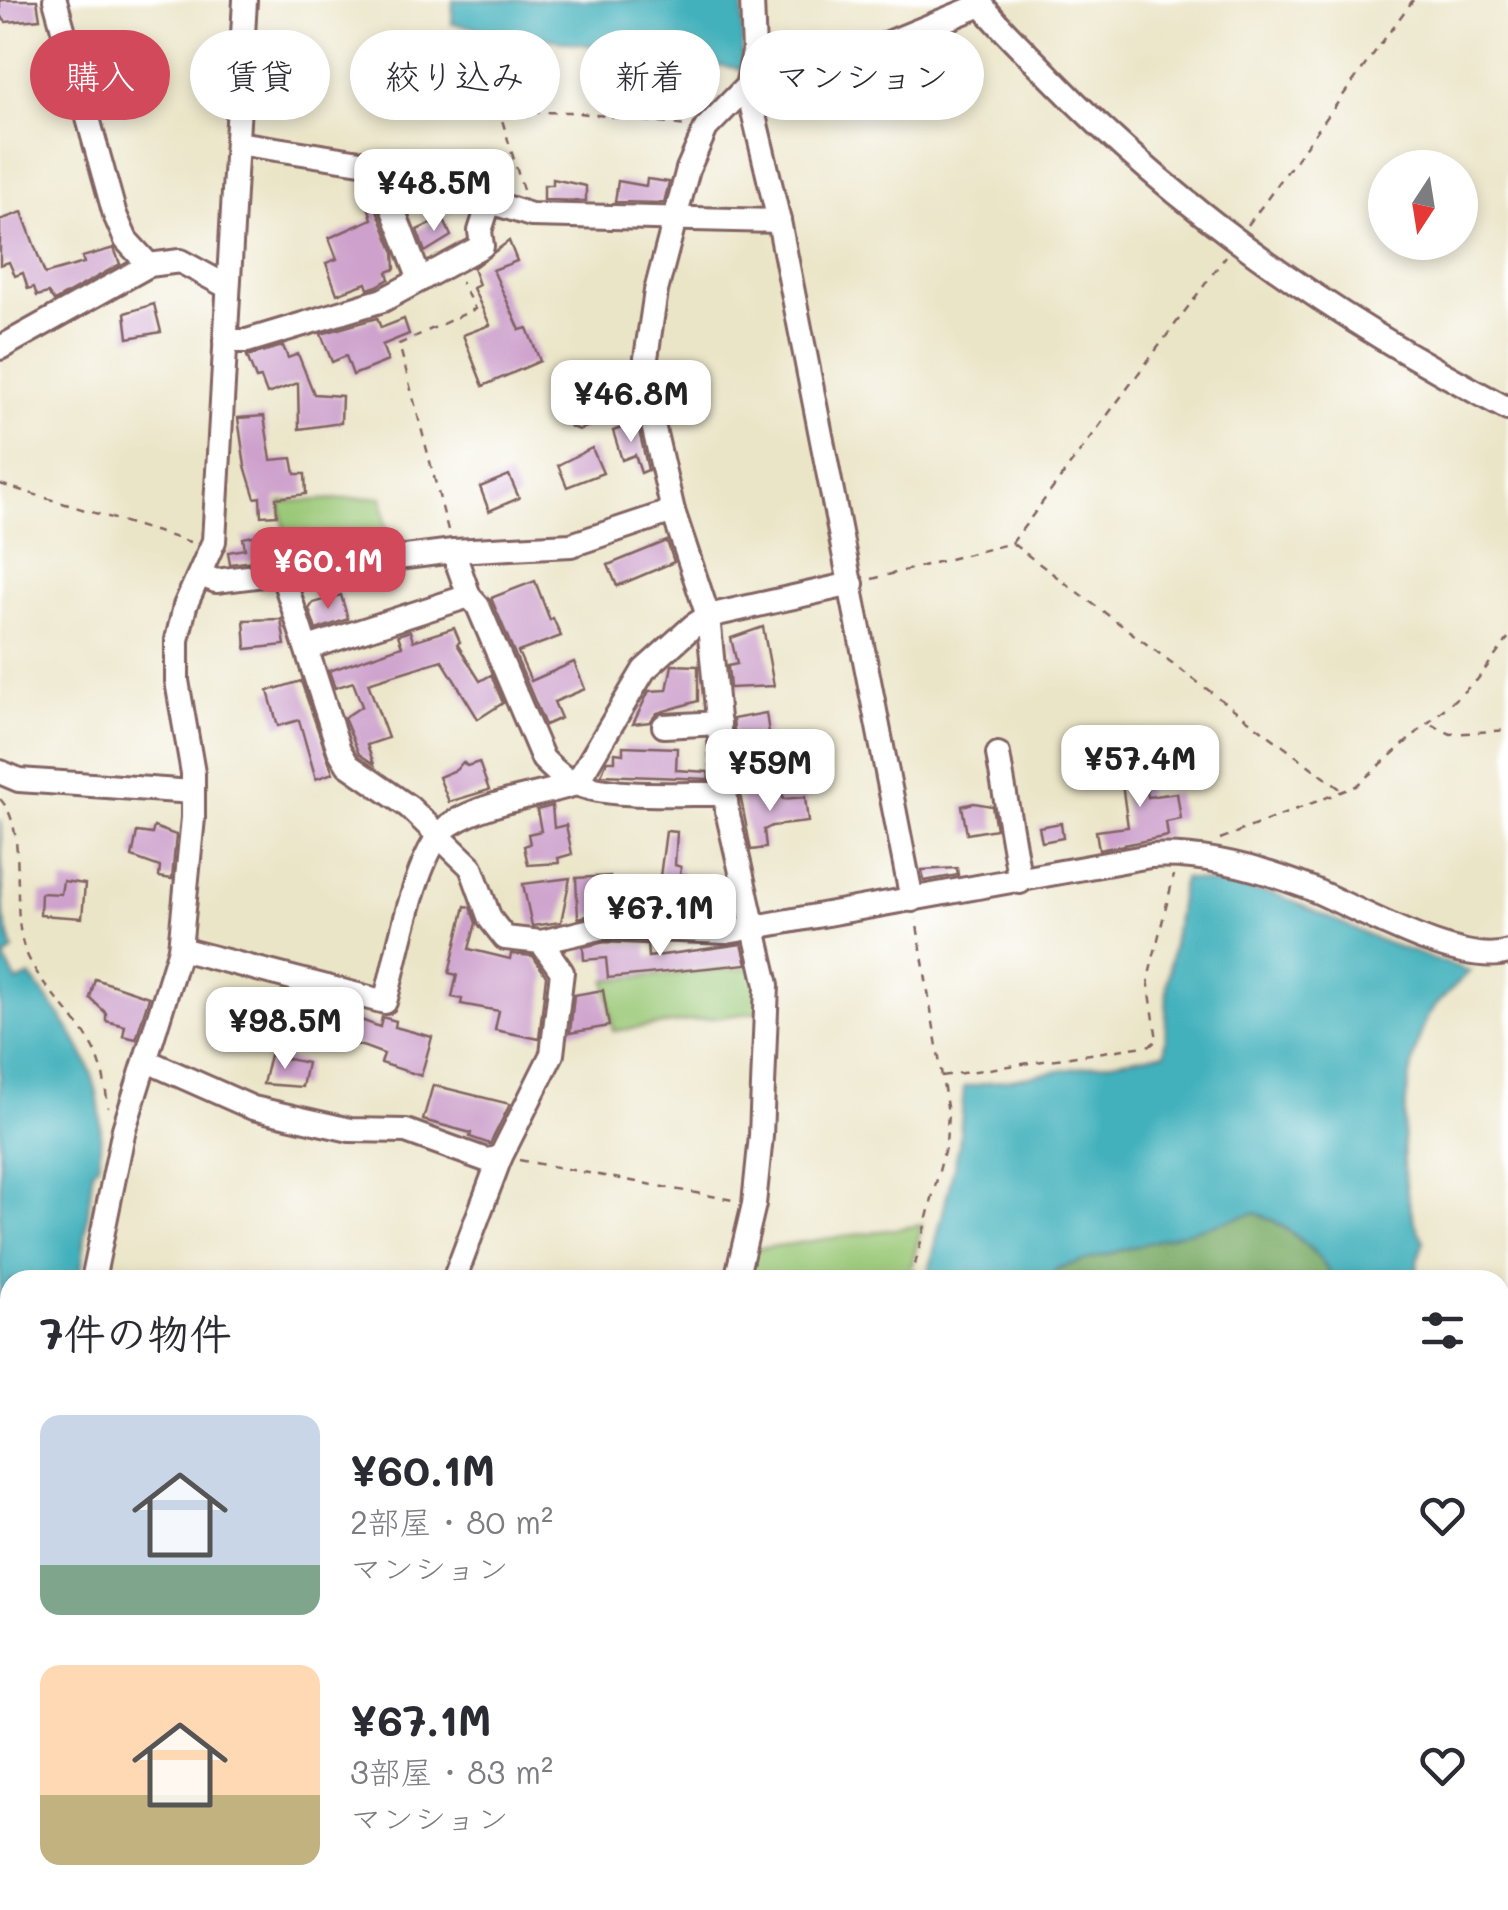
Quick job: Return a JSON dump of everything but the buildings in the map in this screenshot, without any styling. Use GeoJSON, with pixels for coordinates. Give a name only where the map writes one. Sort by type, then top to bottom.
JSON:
{"type":"FeatureCollection","features":[{"type":"Feature","properties":{"kind":"street"},"geometry":{"type":"LineString","coordinates":[[55,0],[115,215],[126,240],[149,264]]}},
{"type":"Feature","properties":{"kind":"street"},"geometry":{"type":"LineString","coordinates":[[95,1270],[124,1130],[180,950],[193,792],[177,681],[176,640],[185,606],[212,549],[245,0]]}},
{"type":"Feature","properties":{"kind":"street"},"geometry":{"type":"LineString","coordinates":[[752,0],[753,30]]}},
{"type":"Feature","properties":{"kind":"street"},"geometry":{"type":"LineString","coordinates":[[914,30],[979,2],[1108,136],[1235,243],[1304,291],[1508,409]]}},
{"type":"Feature","properties":{"kind":"street"},"geometry":{"type":"LineString","coordinates":[[738,1270],[754,1204],[768,1027],[767,985],[732,842],[708,616],[673,512],[648,404],[646,358],[656,291],[688,169],[706,128],[740,93]]}},
{"type":"Feature","properties":{"kind":"street"},"geometry":{"type":"LineString","coordinates":[[755,120],[779,221],[912,900]]}},
{"type":"Feature","properties":{"kind":"street"},"geometry":{"type":"LineString","coordinates":[[237,143],[328,154],[376,165],[531,215],[779,221]]}},
{"type":"Feature","properties":{"kind":"street"},"geometry":{"type":"LineString","coordinates":[[376,165],[420,280]]}},
{"type":"Feature","properties":{"kind":"street"},"geometry":{"type":"LineString","coordinates":[[225,340],[247,341],[383,300],[482,246],[480,231],[489,203]]}},
{"type":"Feature","properties":{"kind":"street"},"geometry":{"type":"LineString","coordinates":[[0,348],[149,264],[180,260],[228,287]]}},
{"type":"Feature","properties":{"kind":"street"},"geometry":{"type":"LineString","coordinates":[[201,575],[216,581],[453,551],[571,545],[673,512]]}},
{"type":"Feature","properties":{"kind":"street"},"geometry":{"type":"LineString","coordinates":[[453,551],[542,759],[576,784]]}},
{"type":"Feature","properties":{"kind":"street"},"geometry":{"type":"LineString","coordinates":[[282,573],[348,765],[379,782],[471,867],[490,919],[505,938],[542,942],[593,928],[727,932],[1150,856],[1184,854],[1291,882],[1446,944],[1492,957],[1508,952]]}},
{"type":"Feature","properties":{"kind":"street"},"geometry":{"type":"LineString","coordinates":[[576,784],[644,670],[708,616],[852,584]]}},
{"type":"Feature","properties":{"kind":"street"},"geometry":{"type":"LineString","coordinates":[[308,648],[469,596]]}},
{"type":"Feature","properties":{"kind":"street"},"geometry":{"type":"LineString","coordinates":[[664,726],[719,723]]}},
{"type":"Feature","properties":{"kind":"street"},"geometry":{"type":"LineString","coordinates":[[998,754],[1020,882]]}},
{"type":"Feature","properties":{"kind":"street"},"geometry":{"type":"LineString","coordinates":[[0,772],[19,780],[193,792]]}},
{"type":"Feature","properties":{"kind":"street"},"geometry":{"type":"LineString","coordinates":[[180,950],[385,1002],[430,845],[438,835],[487,806],[576,784],[726,794]]}},
{"type":"Feature","properties":{"kind":"street"},"geometry":{"type":"LineString","coordinates":[[458,1270],[500,1158],[552,1054],[558,1030],[562,972],[542,942]]}},
{"type":"Feature","properties":{"kind":"street"},"geometry":{"type":"LineString","coordinates":[[147,1061],[254,1108],[350,1130],[406,1131],[486,1160],[500,1158]]}},
{"type":"Feature","properties":{"kind":"path"},"geometry":{"type":"LineString","coordinates":[[852,584],[1012,543],[1413,0]]}},
{"type":"Feature","properties":{"kind":"path"},"geometry":{"type":"LineString","coordinates":[[531,215],[500,113],[572,112],[706,128]]}},
{"type":"Feature","properties":{"kind":"path"},"geometry":{"type":"LineString","coordinates":[[452,264],[475,309],[399,344],[453,551]]}},
{"type":"Feature","properties":{"kind":"path"},"geometry":{"type":"LineString","coordinates":[[0,484],[212,549]]}},
{"type":"Feature","properties":{"kind":"path"},"geometry":{"type":"LineString","coordinates":[[1012,543],[1344,792]]}},
{"type":"Feature","properties":{"kind":"path"},"geometry":{"type":"LineString","coordinates":[[942,1076],[1150,1045],[1157,1040],[1148,979],[1176,865],[1184,854],[1344,792],[1431,724],[1477,680],[1508,639]]}},
{"type":"Feature","properties":{"kind":"path"},"geometry":{"type":"LineString","coordinates":[[1431,724],[1451,734],[1508,730]]}},
{"type":"Feature","properties":{"kind":"path"},"geometry":{"type":"LineString","coordinates":[[0,799],[14,826],[16,908],[25,950],[91,1043],[103,1071],[109,1114]]}},
{"type":"Feature","properties":{"kind":"path"},"geometry":{"type":"LineString","coordinates":[[912,900],[948,1113],[946,1144],[913,1270]]}},
{"type":"Feature","properties":{"kind":"path"},"geometry":{"type":"LineString","coordinates":[[500,1158],[754,1204]]}},
{"type":"Feature","properties":{"kind":"green space"},"geometry":{"type":"Polygon","coordinates":[[[382,497],[390,552],[290,563],[280,502],[382,497]]]}},
{"type":"Feature","properties":{"kind":"green space"},"geometry":{"type":"Polygon","coordinates":[[[758,967],[759,1012],[613,1031],[606,980],[758,967]]]}},
{"type":"Feature","properties":{"kind":"green space"},"geometry":{"type":"Polygon","coordinates":[[[1254,1213],[1299,1239],[1327,1270],[1057,1270],[1141,1241],[1254,1213]]]}},
{"type":"Feature","properties":{"kind":"green space"},"geometry":{"type":"Polygon","coordinates":[[[922,1225],[911,1270],[744,1270],[749,1250],[922,1225]]]}},
{"type":"Feature","properties":{"kind":"water"},"geometry":{"type":"Polygon","coordinates":[[[453,0],[743,0],[740,69],[720,66],[720,30],[580,30],[580,44],[560,41],[560,30],[491,30],[452,24],[453,0]]]}},
{"type":"Feature","properties":{"kind":"water"},"geometry":{"type":"Polygon","coordinates":[[[0,819],[4,918],[13,950],[4,958],[17,982],[30,976],[76,1042],[95,1085],[101,1136],[98,1165],[93,1168],[81,1270],[0,1270],[0,819]]]}},
{"type":"Feature","properties":{"kind":"water"},"geometry":{"type":"Polygon","coordinates":[[[1183,878],[1278,895],[1386,943],[1470,971],[1428,1016],[1412,1067],[1404,1161],[1407,1192],[1424,1241],[1417,1270],[1327,1270],[1300,1239],[1254,1213],[1056,1270],[929,1270],[959,1145],[964,1087],[1165,1053],[1167,984],[1183,878]]]}}]}
